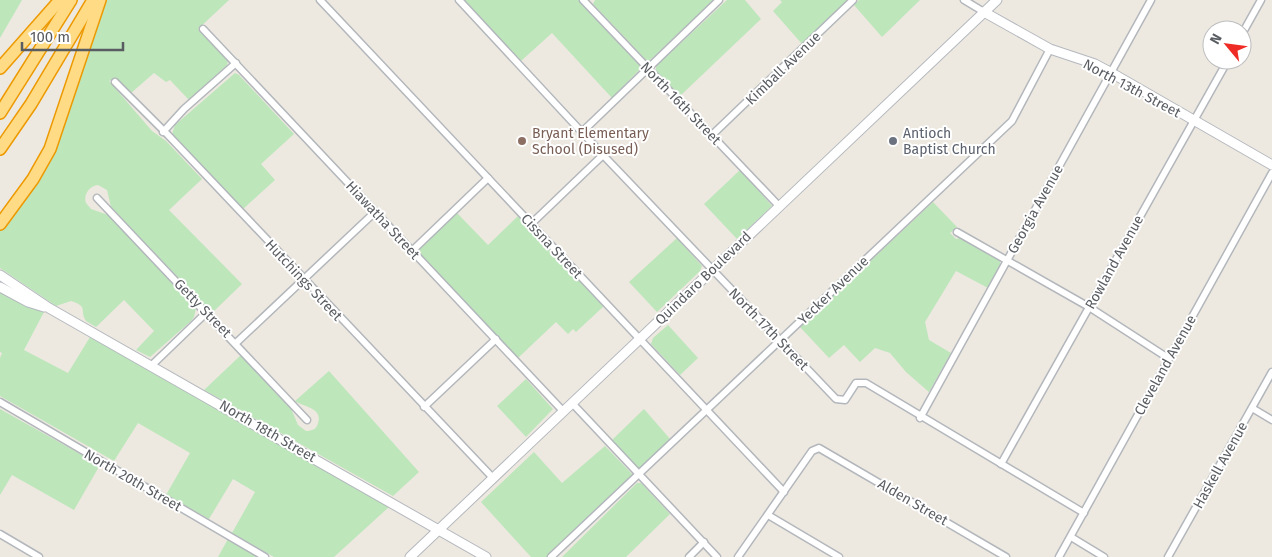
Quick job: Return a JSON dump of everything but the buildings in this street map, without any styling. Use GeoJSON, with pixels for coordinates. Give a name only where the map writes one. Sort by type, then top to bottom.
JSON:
{"type":"FeatureCollection","features":[{"type":"Feature","properties":{"kind":"highway"},"geometry":{"type":"LineString","coordinates":[[0,68],[60,0]]}},
{"type":"Feature","properties":{"kind":"highway"},"geometry":{"type":"LineString","coordinates":[[0,113],[70,0]]}},
{"type":"Feature","properties":{"kind":"highway"},"geometry":{"type":"LineString","coordinates":[[0,149],[31,104],[93,0]]}},
{"type":"Feature","properties":{"kind":"highway"},"geometry":{"type":"LineString","coordinates":[[0,224],[33,179],[50,149],[100,0]]}},
{"type":"Feature","properties":{"kind":"main road","name":"Quindaro Boulevard"},"geometry":{"type":"LineString","coordinates":[[410,557],[997,0]]}},
{"type":"Feature","properties":{"kind":"main road","name":"North 13th Street"},"geometry":{"type":"LineString","coordinates":[[984,12],[1050,49],[1094,64],[1110,72],[1272,166]]}},
{"type":"Feature","properties":{"kind":"main road","name":"North 18th Street"},"geometry":{"type":"LineString","coordinates":[[0,275],[49,308],[486,557]]}},
{"type":"Feature","properties":{"kind":"main road","name":"North 18th Street"},"geometry":{"type":"LineString","coordinates":[[0,287],[28,302],[49,308]]}},
{"type":"Feature","properties":{"kind":"street","name":"Cissna Street"},"geometry":{"type":"LineString","coordinates":[[320,0],[784,492]]}},
{"type":"Feature","properties":{"kind":"street","name":"North 17th Street"},"geometry":{"type":"LineString","coordinates":[[459,0],[712,270],[840,401],[844,400],[856,383],[861,382],[1084,514]]}},
{"type":"Feature","properties":{"kind":"street"},"geometry":{"type":"LineString","coordinates":[[582,132],[719,0]]}},
{"type":"Feature","properties":{"kind":"street","name":"Kimball Avenue"},"geometry":{"type":"LineString","coordinates":[[712,135],[853,0]]}},
{"type":"Feature","properties":{"kind":"street","name":"North 13th Street"},"geometry":{"type":"LineString","coordinates":[[964,0],[984,12]]}},
{"type":"Feature","properties":{"kind":"street","name":"Georgia Avenue"},"geometry":{"type":"LineString","coordinates":[[920,418],[1151,0]]}},
{"type":"Feature","properties":{"kind":"street"},"geometry":{"type":"LineString","coordinates":[[1250,20],[1261,0]]}},
{"type":"Feature","properties":{"kind":"street","name":"North 16th Street"},"geometry":{"type":"LineString","coordinates":[[586,1],[778,206]]}},
{"type":"Feature","properties":{"kind":"street","name":"Hiawatha Street"},"geometry":{"type":"LineString","coordinates":[[203,28],[563,411]]}},
{"type":"Feature","properties":{"kind":"street","name":"Yecker Avenue"},"geometry":{"type":"LineString","coordinates":[[551,557],[1012,121],[1050,49]]}},
{"type":"Feature","properties":{"kind":"street"},"geometry":{"type":"LineString","coordinates":[[163,132],[196,98],[236,63]]}},
{"type":"Feature","properties":{"kind":"street","name":"Rowland Avenue"},"geometry":{"type":"LineString","coordinates":[[1001,464],[1222,70]]}},
{"type":"Feature","properties":{"kind":"street","name":"Hutchings Street"},"geometry":{"type":"LineString","coordinates":[[115,82],[493,478]]}},
{"type":"Feature","properties":{"kind":"street"},"geometry":{"type":"LineString","coordinates":[[531,224],[603,155]]}},
{"type":"Feature","properties":{"kind":"street","name":"Cleveland Avenue"},"geometry":{"type":"LineString","coordinates":[[1059,557],[1272,173]]}},
{"type":"Feature","properties":{"kind":"street"},"geometry":{"type":"LineString","coordinates":[[412,251],[488,178]]}},
{"type":"Feature","properties":{"kind":"street","name":"Getty Street"},"geometry":{"type":"LineString","coordinates":[[97,198],[207,312],[307,420]]}},
{"type":"Feature","properties":{"kind":"street"},"geometry":{"type":"LineString","coordinates":[[236,343],[375,212]]}},
{"type":"Feature","properties":{"kind":"street"},"geometry":{"type":"LineString","coordinates":[[957,232],[1089,307],[1168,358]]}},
{"type":"Feature","properties":{"kind":"street"},"geometry":{"type":"LineString","coordinates":[[152,365],[207,312]]}},
{"type":"Feature","properties":{"kind":"street"},"geometry":{"type":"LineString","coordinates":[[424,407],[496,339]]}},
{"type":"Feature","properties":{"kind":"street","name":"Haskell Avenue"},"geometry":{"type":"LineString","coordinates":[[1168,557],[1272,372]]}},
{"type":"Feature","properties":{"kind":"street","name":"North 20th Street"},"geometry":{"type":"LineString","coordinates":[[0,402],[266,557]]}},
{"type":"Feature","properties":{"kind":"street"},"geometry":{"type":"LineString","coordinates":[[572,403],[717,557]]}},
{"type":"Feature","properties":{"kind":"street"},"geometry":{"type":"LineString","coordinates":[[1252,408],[1272,420]]}},
{"type":"Feature","properties":{"kind":"street","name":"Alden Street"},"geometry":{"type":"LineString","coordinates":[[784,492],[812,450],[819,448],[1006,557]]}},
{"type":"Feature","properties":{"kind":"street"},"geometry":{"type":"LineString","coordinates":[[738,557],[784,492]]}},
{"type":"Feature","properties":{"kind":"street"},"geometry":{"type":"LineString","coordinates":[[768,515],[839,557]]}},
{"type":"Feature","properties":{"kind":"street"},"geometry":{"type":"LineString","coordinates":[[0,534],[39,557]]}},
{"type":"Feature","properties":{"kind":"street"},"geometry":{"type":"LineString","coordinates":[[1071,537],[1104,557]]}},
{"type":"Feature","properties":{"kind":"street"},"geometry":{"type":"LineString","coordinates":[[689,557],[704,542]]}},
{"type":"Feature","properties":{"kind":"green space"},"geometry":{"type":"Polygon","coordinates":[[[0,0],[22,0],[0,38],[0,0]]]}},
{"type":"Feature","properties":{"kind":"green space"},"geometry":{"type":"Polygon","coordinates":[[[107,0],[229,0],[198,29],[228,61],[227,65],[189,100],[170,80],[166,82],[154,73],[131,93],[116,78],[109,81],[152,131],[166,141],[202,179],[169,210],[242,284],[212,313],[111,207],[107,190],[98,185],[89,189],[85,200],[91,209],[108,215],[196,308],[191,321],[150,357],[136,350],[154,331],[124,300],[96,327],[86,321],[80,305],[71,301],[56,306],[0,268],[0,230],[26,197],[107,0]]]}},
{"type":"Feature","properties":{"kind":"green space"},"geometry":{"type":"Polygon","coordinates":[[[464,0],[581,0],[580,2],[642,67],[612,98],[552,33],[521,61],[464,0]]]}},
{"type":"Feature","properties":{"kind":"green space"},"geometry":{"type":"Polygon","coordinates":[[[595,0],[714,0],[648,62],[593,4],[595,0]]]}},
{"type":"Feature","properties":{"kind":"green space"},"geometry":{"type":"Polygon","coordinates":[[[727,0],[745,0],[761,19],[680,96],[656,71],[656,66],[727,0]]]}},
{"type":"Feature","properties":{"kind":"green space"},"geometry":{"type":"Polygon","coordinates":[[[780,0],[848,0],[802,44],[773,11],[782,2],[780,0]]]}},
{"type":"Feature","properties":{"kind":"green space"},"geometry":{"type":"Polygon","coordinates":[[[859,0],[920,0],[882,37],[854,5],[859,0]]]}},
{"type":"Feature","properties":{"kind":"green space"},"geometry":{"type":"Polygon","coordinates":[[[235,73],[294,134],[261,164],[275,180],[243,209],[172,134],[175,125],[235,73]]]}},
{"type":"Feature","properties":{"kind":"green space"},"geometry":{"type":"Polygon","coordinates":[[[740,170],[772,206],[737,239],[704,204],[740,170]]]}},
{"type":"Feature","properties":{"kind":"green space"},"geometry":{"type":"Polygon","coordinates":[[[933,202],[957,227],[950,233],[956,239],[960,238],[1000,260],[1000,265],[988,288],[956,271],[925,322],[929,340],[951,353],[929,392],[906,372],[890,353],[875,348],[860,362],[844,345],[829,358],[800,327],[933,202]]]}},
{"type":"Feature","properties":{"kind":"green space"},"geometry":{"type":"Polygon","coordinates":[[[457,213],[488,245],[518,216],[604,306],[576,332],[573,329],[568,334],[556,322],[518,358],[419,253],[419,249],[457,213]]]}},
{"type":"Feature","properties":{"kind":"green space"},"geometry":{"type":"Polygon","coordinates":[[[677,238],[702,266],[700,271],[657,312],[629,282],[677,238]]]}},
{"type":"Feature","properties":{"kind":"green space"},"geometry":{"type":"Polygon","coordinates":[[[0,291],[44,312],[24,350],[68,373],[90,337],[389,507],[334,557],[274,557],[232,533],[255,492],[233,479],[209,519],[166,495],[190,453],[138,423],[114,461],[0,396],[0,358],[2,353],[0,352],[0,291]]]}},
{"type":"Feature","properties":{"kind":"green space"},"geometry":{"type":"Polygon","coordinates":[[[668,325],[698,358],[680,375],[651,344],[653,338],[668,325]]]}},
{"type":"Feature","properties":{"kind":"green space"},"geometry":{"type":"Polygon","coordinates":[[[241,355],[290,406],[298,425],[306,431],[317,427],[318,414],[295,401],[329,371],[419,472],[393,496],[204,390],[241,355]]]}},
{"type":"Feature","properties":{"kind":"green space"},"geometry":{"type":"Polygon","coordinates":[[[526,379],[553,409],[526,437],[497,406],[526,379]]]}},
{"type":"Feature","properties":{"kind":"green space"},"geometry":{"type":"Polygon","coordinates":[[[0,409],[100,465],[74,510],[12,475],[0,495],[0,409]]]}},
{"type":"Feature","properties":{"kind":"green space"},"geometry":{"type":"Polygon","coordinates":[[[644,409],[671,440],[642,469],[638,468],[612,440],[644,409]]]}},
{"type":"Feature","properties":{"kind":"green space"},"geometry":{"type":"Polygon","coordinates":[[[605,446],[633,475],[632,478],[547,557],[531,557],[481,502],[534,452],[562,483],[605,446]]]}},
{"type":"Feature","properties":{"kind":"green space"},"geometry":{"type":"Polygon","coordinates":[[[637,483],[641,483],[670,514],[626,557],[562,557],[637,483]]]}},
{"type":"Feature","properties":{"kind":"green space"},"geometry":{"type":"Polygon","coordinates":[[[228,539],[259,557],[218,557],[228,539]]]}},
{"type":"Feature","properties":{"kind":"place","name":"Bryant Elementary School (Disused)"},"geometry":{"type":"Point","coordinates":[522,141]}},
{"type":"Feature","properties":{"kind":"place","name":"Antioch Baptist Church"},"geometry":{"type":"Point","coordinates":[893,141]}}]}
